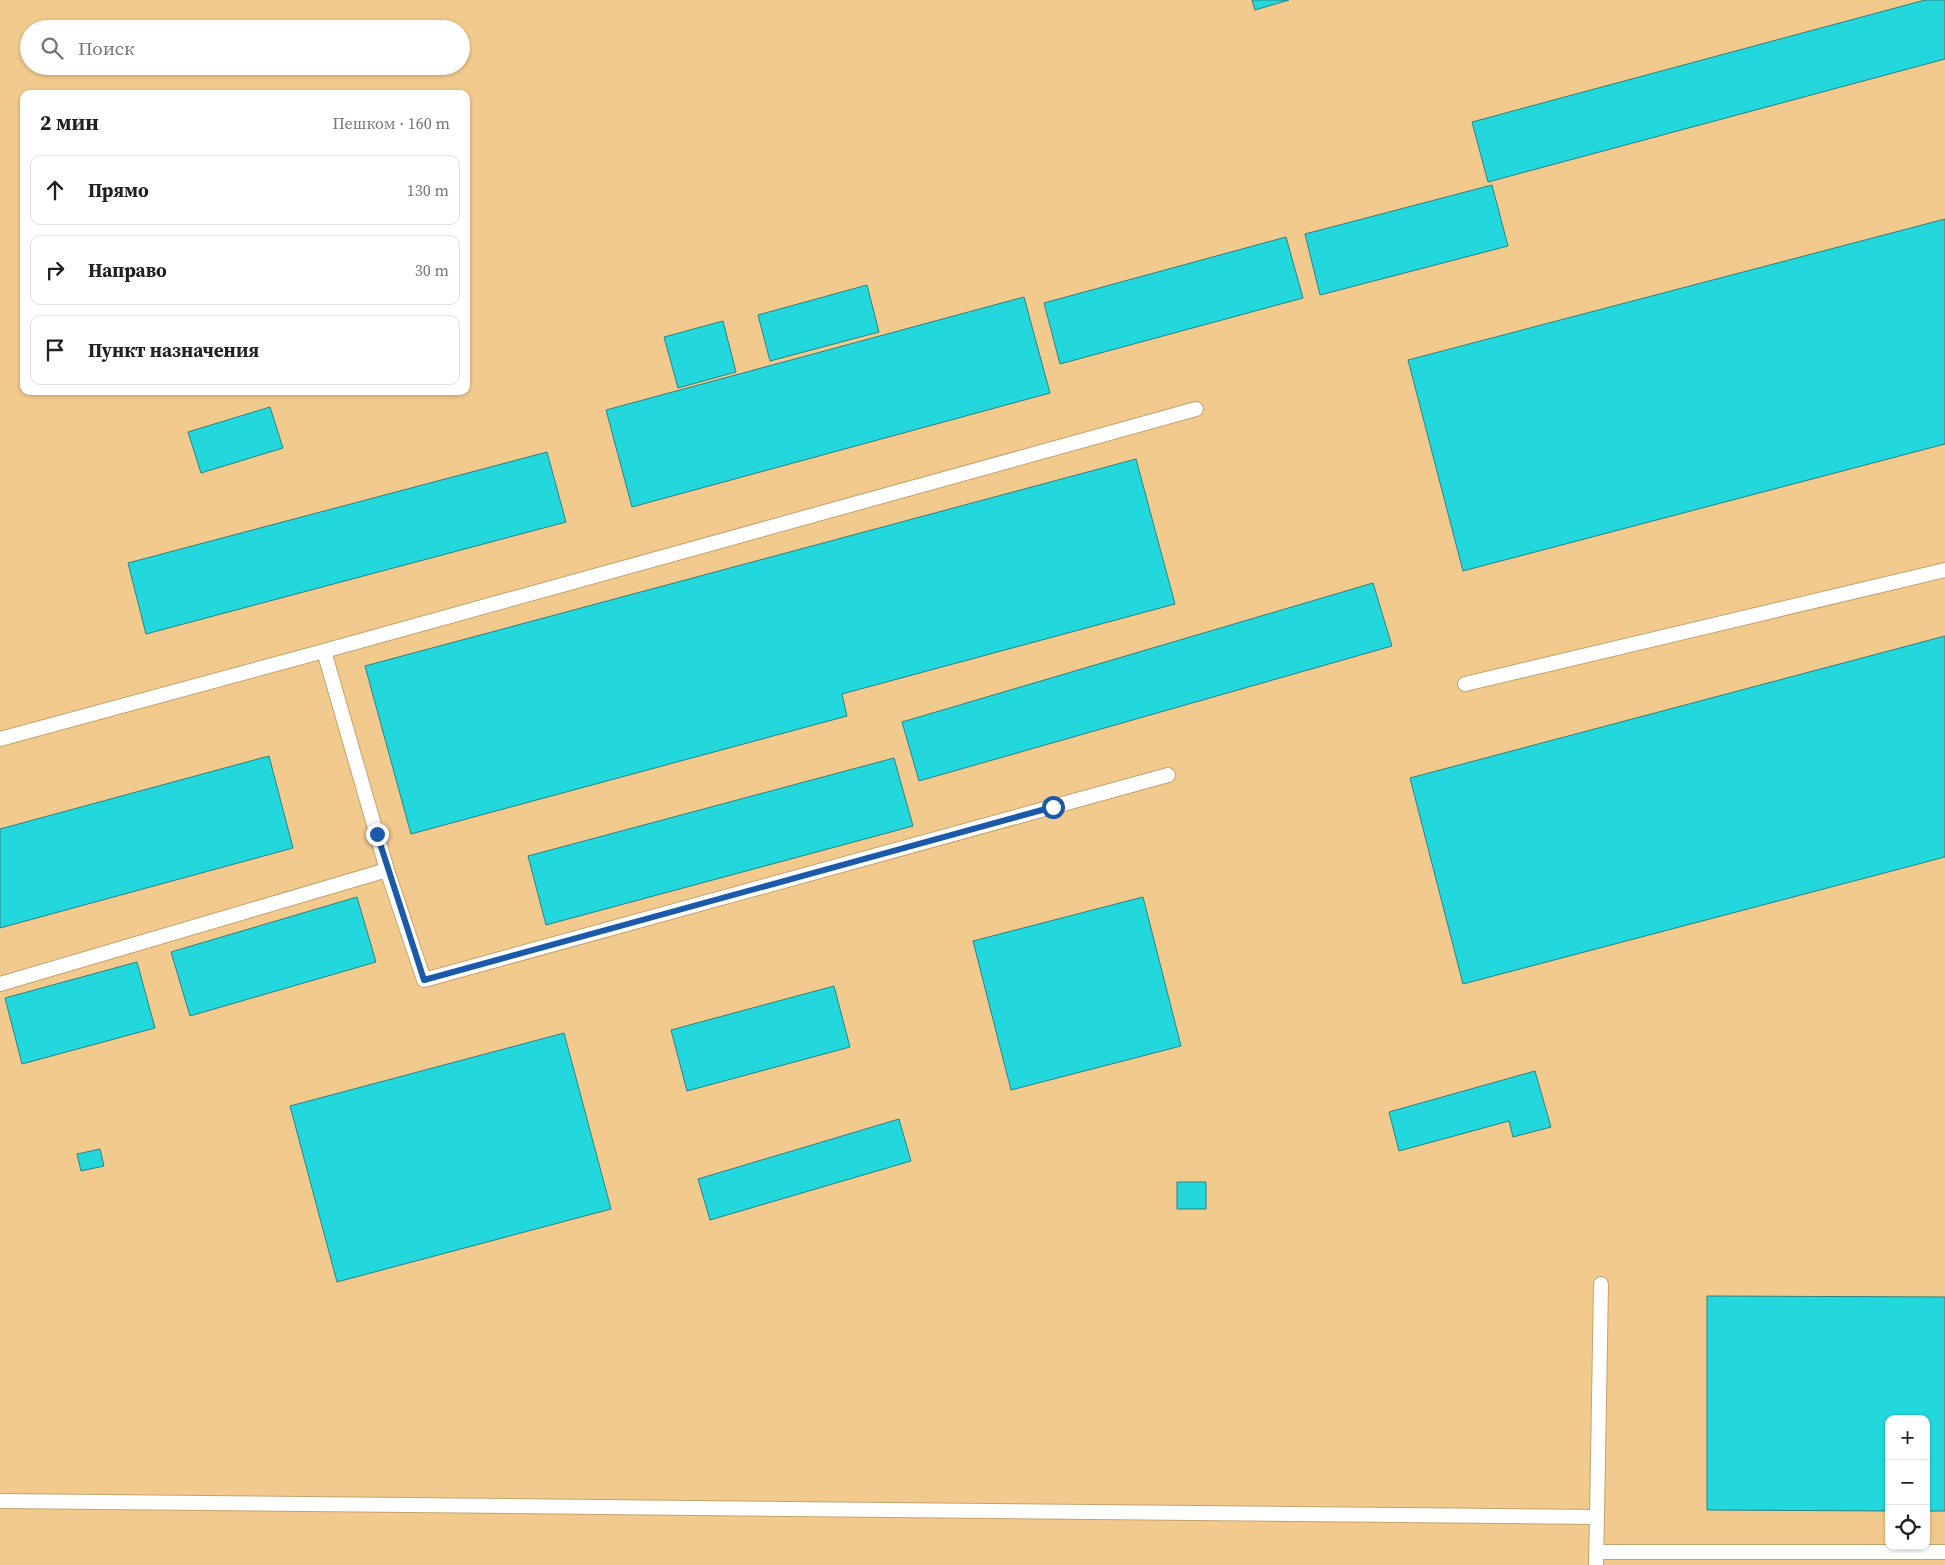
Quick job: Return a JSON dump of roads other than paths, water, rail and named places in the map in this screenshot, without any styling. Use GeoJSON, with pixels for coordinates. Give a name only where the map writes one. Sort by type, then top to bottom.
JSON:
{"type":"FeatureCollection","features":[{"type":"Feature","properties":{"kind":"lane"},"geometry":{"type":"LineString","coordinates":[[0,739],[1196,409]]}},
{"type":"Feature","properties":{"kind":"lane"},"geometry":{"type":"LineString","coordinates":[[1464,684],[1945,570]]}},
{"type":"Feature","properties":{"kind":"lane"},"geometry":{"type":"LineString","coordinates":[[324,651],[387,870],[424,980],[1168,775]]}},
{"type":"Feature","properties":{"kind":"lane"},"geometry":{"type":"LineString","coordinates":[[0,984],[387,870]]}},
{"type":"Feature","properties":{"kind":"lane"},"geometry":{"type":"LineString","coordinates":[[1601,1284],[1596,1559],[1945,1552]]}},
{"type":"Feature","properties":{"kind":"lane"},"geometry":{"type":"LineString","coordinates":[[0,1502],[1597,1517]]}}]}
